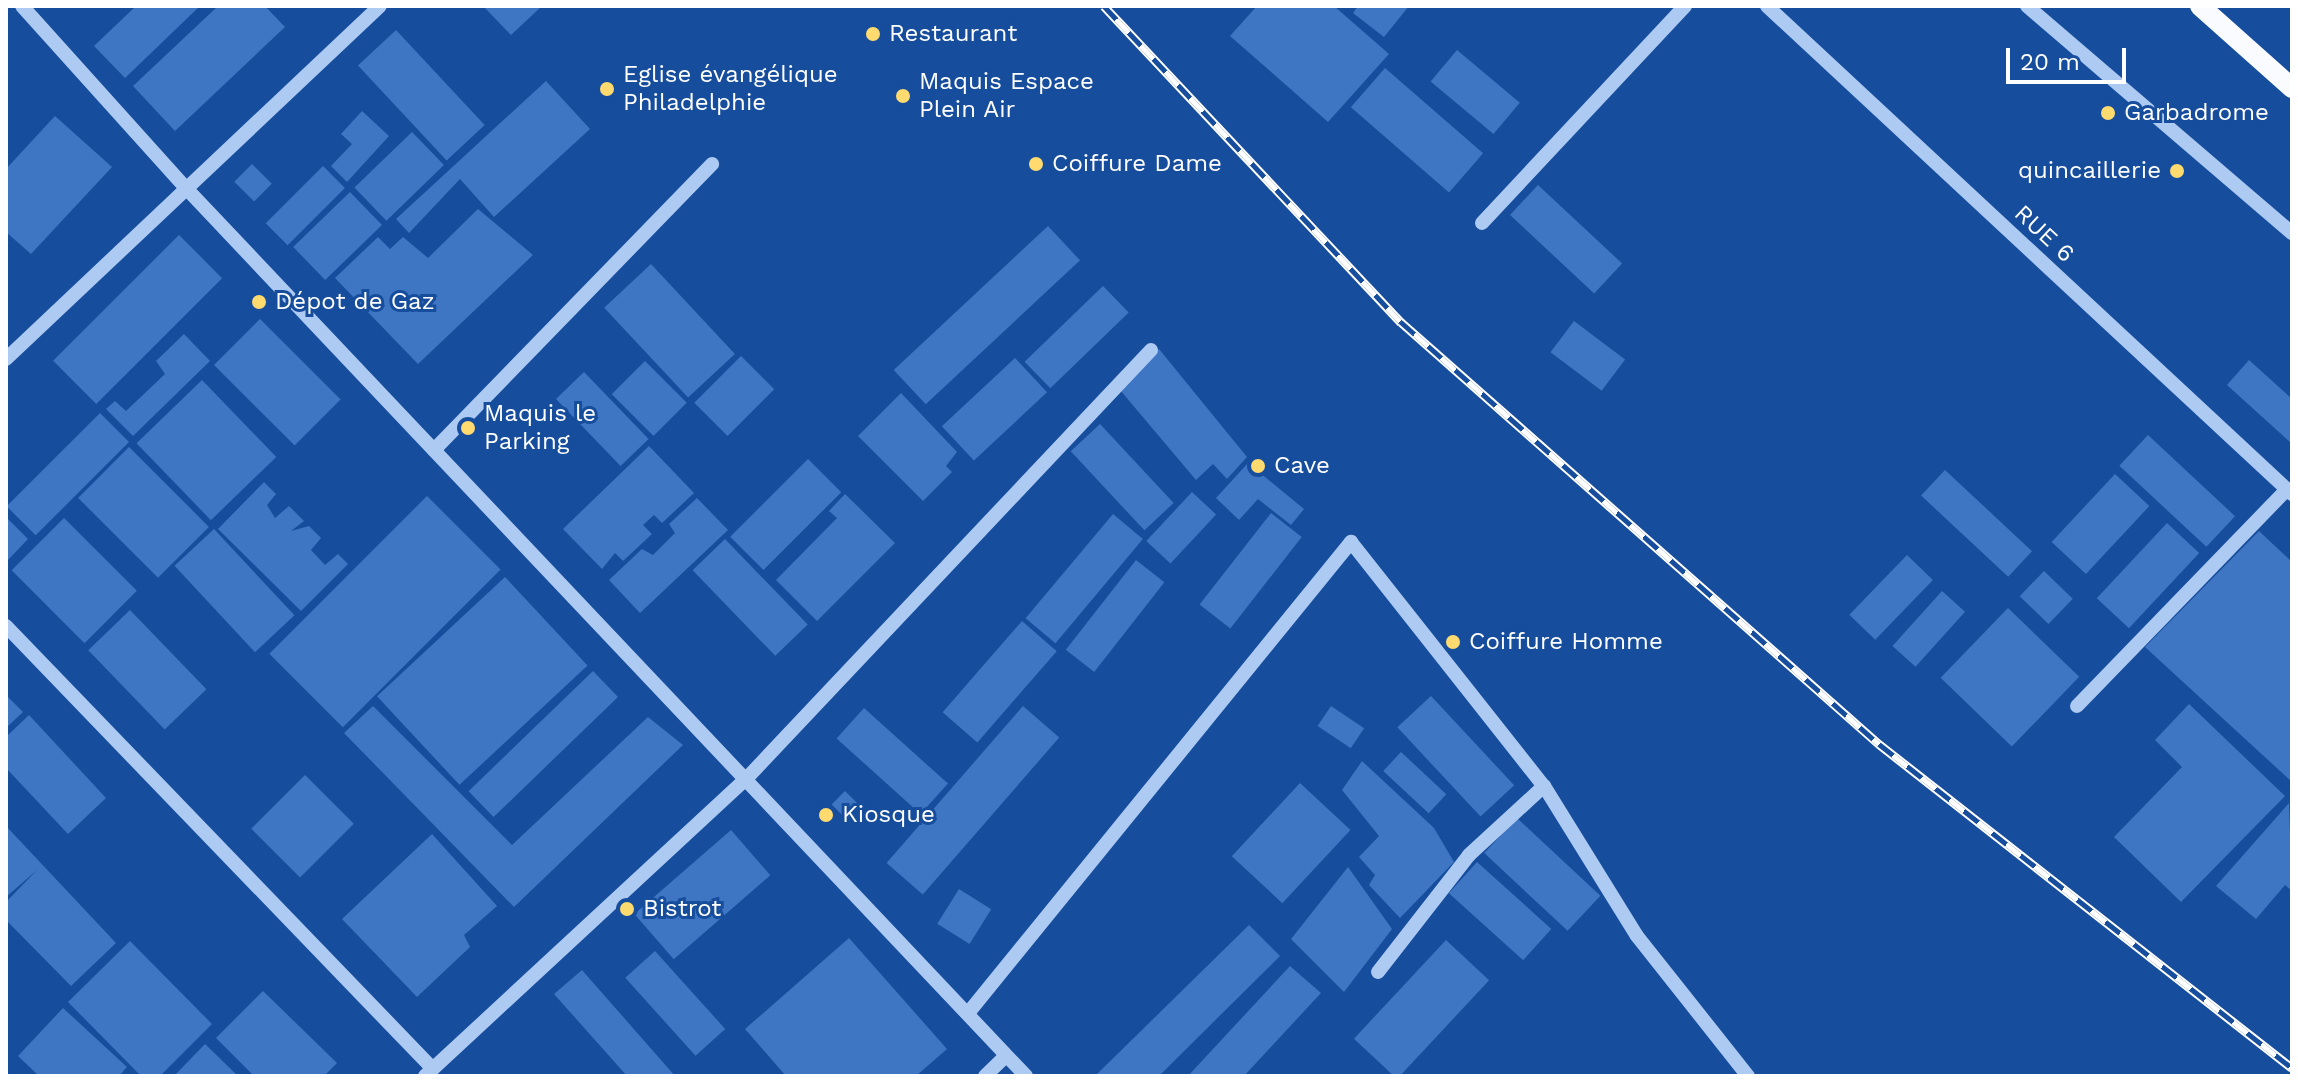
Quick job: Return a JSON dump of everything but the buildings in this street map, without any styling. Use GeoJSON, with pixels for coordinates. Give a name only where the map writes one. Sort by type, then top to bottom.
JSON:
{"type":"FeatureCollection","features":[{"type":"Feature","properties":{"kind":"main road"},"geometry":{"type":"LineString","coordinates":[[2200,6],[2292,88]]}},
{"type":"Feature","properties":{"kind":"street"},"geometry":{"type":"LineString","coordinates":[[22,6],[185,187],[969,1012],[1026,1076]]}},
{"type":"Feature","properties":{"kind":"street"},"geometry":{"type":"LineString","coordinates":[[6,359],[380,6]]}},
{"type":"Feature","properties":{"kind":"street"},"geometry":{"type":"LineString","coordinates":[[1482,223],[1685,6]]}},
{"type":"Feature","properties":{"kind":"street","name":"RUE 6"},"geometry":{"type":"LineString","coordinates":[[1767,6],[2289,492]]}},
{"type":"Feature","properties":{"kind":"street"},"geometry":{"type":"LineString","coordinates":[[2027,6],[2292,233]]}},
{"type":"Feature","properties":{"kind":"street"},"geometry":{"type":"LineString","coordinates":[[434,450],[712,164]]}},
{"type":"Feature","properties":{"kind":"street"},"geometry":{"type":"LineString","coordinates":[[6,626],[429,1072],[746,779],[1151,350]]}},
{"type":"Feature","properties":{"kind":"street"},"geometry":{"type":"LineString","coordinates":[[2077,706],[2289,492]]}},
{"type":"Feature","properties":{"kind":"street"},"geometry":{"type":"LineString","coordinates":[[969,1012],[1351,542],[1544,786],[1637,936],[1748,1076]]}},
{"type":"Feature","properties":{"kind":"street"},"geometry":{"type":"LineString","coordinates":[[1378,972],[1469,855],[1544,786]]}},
{"type":"Feature","properties":{"kind":"street"},"geometry":{"type":"LineString","coordinates":[[985,1076],[1006,1056]]}},
{"type":"Feature","properties":{"kind":"railway"},"geometry":{"type":"LineString","coordinates":[[1104,6],[1401,322],[1879,744],[2292,1068]]}},
{"type":"Feature","properties":{"kind":"place","name":"Restaurant"},"geometry":{"type":"Point","coordinates":[873,34]}},
{"type":"Feature","properties":{"kind":"place","name":"Eglise évangélique Philadelphie"},"geometry":{"type":"Point","coordinates":[607,89]}},
{"type":"Feature","properties":{"kind":"place","name":"Maquis Espace Plein Air"},"geometry":{"type":"Point","coordinates":[903,96]}},
{"type":"Feature","properties":{"kind":"place","name":"Garbadrome"},"geometry":{"type":"Point","coordinates":[2108,113]}},
{"type":"Feature","properties":{"kind":"place","name":"Coiffure Dame"},"geometry":{"type":"Point","coordinates":[1036,164]}},
{"type":"Feature","properties":{"kind":"place","name":"quincaillerie"},"geometry":{"type":"Point","coordinates":[2177,171]}},
{"type":"Feature","properties":{"kind":"place","name":"Dépot de Gaz"},"geometry":{"type":"Point","coordinates":[259,302]}},
{"type":"Feature","properties":{"kind":"place","name":"Maquis le Parking"},"geometry":{"type":"Point","coordinates":[468,428]}},
{"type":"Feature","properties":{"kind":"place","name":"Cave"},"geometry":{"type":"Point","coordinates":[1258,466]}},
{"type":"Feature","properties":{"kind":"place","name":"Coiffure Homme"},"geometry":{"type":"Point","coordinates":[1453,642]}},
{"type":"Feature","properties":{"kind":"place","name":"Kiosque"},"geometry":{"type":"Point","coordinates":[826,815]}},
{"type":"Feature","properties":{"kind":"place","name":"Bistrot"},"geometry":{"type":"Point","coordinates":[627,909]}}]}
